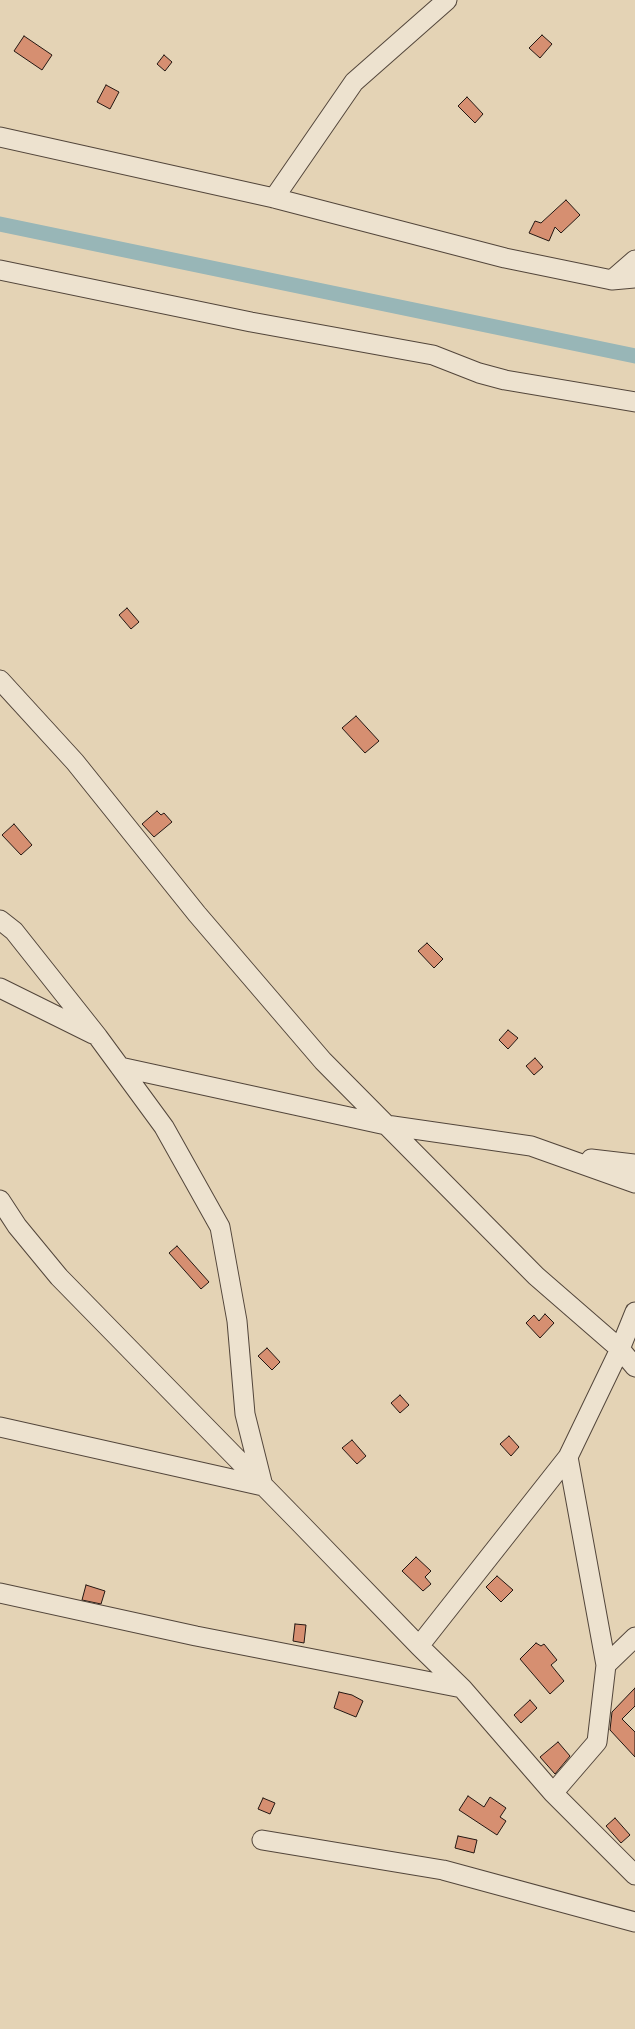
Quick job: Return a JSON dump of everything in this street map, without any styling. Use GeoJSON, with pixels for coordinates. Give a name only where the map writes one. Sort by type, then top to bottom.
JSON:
{"type":"FeatureCollection","features":[{"type":"Feature","properties":{"kind":"street"},"geometry":{"type":"LineString","coordinates":[[274,198],[354,82],[448,0]]}},
{"type":"Feature","properties":{"kind":"street"},"geometry":{"type":"LineString","coordinates":[[0,137],[274,198],[505,258],[612,280],[635,278]]}},
{"type":"Feature","properties":{"kind":"street"},"geometry":{"type":"LineString","coordinates":[[612,280],[635,260]]}},
{"type":"Feature","properties":{"kind":"street"},"geometry":{"type":"LineString","coordinates":[[0,270],[251,322],[425,353],[505,380],[635,402]]}},
{"type":"Feature","properties":{"kind":"street"},"geometry":{"type":"LineString","coordinates":[[0,680],[74,762],[197,914],[323,1061],[536,1276],[620,1349],[635,1367]]}},
{"type":"Feature","properties":{"kind":"street"},"geometry":{"type":"LineString","coordinates":[[5,928],[98,1037],[164,1126],[220,1227],[237,1321],[245,1414],[263,1486]]}},
{"type":"Feature","properties":{"kind":"street"},"geometry":{"type":"LineString","coordinates":[[0,988],[98,1037]]}},
{"type":"Feature","properties":{"kind":"street"},"geometry":{"type":"LineString","coordinates":[[120,1067],[386,1125],[531,1146],[635,1183]]}},
{"type":"Feature","properties":{"kind":"street"},"geometry":{"type":"LineString","coordinates":[[558,1156],[635,1164]]}},
{"type":"Feature","properties":{"kind":"street"},"geometry":{"type":"LineString","coordinates":[[0,1200],[17,1226],[58,1277],[419,1646],[462,1688],[552,1793],[635,1875]]}},
{"type":"Feature","properties":{"kind":"street"},"geometry":{"type":"LineString","coordinates":[[419,1646],[568,1457],[620,1349],[635,1312]]}},
{"type":"Feature","properties":{"kind":"street"},"geometry":{"type":"LineString","coordinates":[[0,1427],[263,1486]]}},
{"type":"Feature","properties":{"kind":"street"},"geometry":{"type":"LineString","coordinates":[[552,1793],[597,1742],[606,1665],[596,1598],[568,1457]]}},
{"type":"Feature","properties":{"kind":"street"},"geometry":{"type":"LineString","coordinates":[[0,1593],[196,1636],[462,1688]]}},
{"type":"Feature","properties":{"kind":"street"},"geometry":{"type":"LineString","coordinates":[[606,1665],[635,1637]]}},
{"type":"Feature","properties":{"kind":"street"},"geometry":{"type":"LineString","coordinates":[[262,1840],[443,1870],[635,1922]]}},
{"type":"Feature","properties":{"kind":"building"},"geometry":{"type":"Polygon","coordinates":[[[542,35],[552,44],[540,58],[529,48],[542,35]]]}},
{"type":"Feature","properties":{"kind":"building"},"geometry":{"type":"Polygon","coordinates":[[[24,36],[52,55],[42,70],[14,51],[24,36]]]}},
{"type":"Feature","properties":{"kind":"building"},"geometry":{"type":"Polygon","coordinates":[[[164,55],[172,62],[165,71],[157,64],[164,55]]]}},
{"type":"Feature","properties":{"kind":"building"},"geometry":{"type":"Polygon","coordinates":[[[106,85],[119,92],[110,109],[97,102],[106,85]]]}},
{"type":"Feature","properties":{"kind":"building"},"geometry":{"type":"Polygon","coordinates":[[[467,97],[483,114],[475,123],[458,106],[467,97]]]}},
{"type":"Feature","properties":{"kind":"building"},"geometry":{"type":"Polygon","coordinates":[[[566,200],[580,215],[561,233],[555,227],[549,241],[529,233],[535,221],[541,223],[566,200]]]}},
{"type":"Feature","properties":{"kind":"building"},"geometry":{"type":"Polygon","coordinates":[[[127,608],[139,622],[131,629],[119,615],[127,608]]]}},
{"type":"Feature","properties":{"kind":"building"},"geometry":{"type":"Polygon","coordinates":[[[356,716],[379,741],[365,753],[342,728],[356,716]]]}},
{"type":"Feature","properties":{"kind":"building"},"geometry":{"type":"Polygon","coordinates":[[[157,811],[161,815],[164,813],[172,822],[154,837],[142,824],[157,811]]]}},
{"type":"Feature","properties":{"kind":"building"},"geometry":{"type":"Polygon","coordinates":[[[14,824],[32,845],[21,855],[2,835],[14,824]]]}},
{"type":"Feature","properties":{"kind":"building"},"geometry":{"type":"Polygon","coordinates":[[[427,943],[443,959],[434,968],[418,951],[427,943]]]}},
{"type":"Feature","properties":{"kind":"building"},"geometry":{"type":"Polygon","coordinates":[[[508,1030],[518,1038],[508,1049],[499,1040],[508,1030]]]}},
{"type":"Feature","properties":{"kind":"building"},"geometry":{"type":"Polygon","coordinates":[[[535,1058],[543,1067],[534,1075],[526,1066],[535,1058]]]}},
{"type":"Feature","properties":{"kind":"building"},"geometry":{"type":"Polygon","coordinates":[[[177,1246],[209,1282],[201,1289],[169,1253],[177,1246]]]}},
{"type":"Feature","properties":{"kind":"building"},"geometry":{"type":"Polygon","coordinates":[[[545,1314],[554,1323],[540,1338],[526,1323],[534,1315],[539,1321],[545,1314]]]}},
{"type":"Feature","properties":{"kind":"building"},"geometry":{"type":"Polygon","coordinates":[[[267,1348],[280,1362],[272,1370],[258,1356],[267,1348]]]}},
{"type":"Feature","properties":{"kind":"building"},"geometry":{"type":"Polygon","coordinates":[[[400,1395],[409,1405],[400,1413],[391,1403],[400,1395]]]}},
{"type":"Feature","properties":{"kind":"building"},"geometry":{"type":"Polygon","coordinates":[[[509,1436],[519,1447],[511,1456],[500,1444],[509,1436]]]}},
{"type":"Feature","properties":{"kind":"building"},"geometry":{"type":"Polygon","coordinates":[[[352,1440],[366,1456],[357,1464],[342,1448],[352,1440]]]}},
{"type":"Feature","properties":{"kind":"building"},"geometry":{"type":"Polygon","coordinates":[[[416,1557],[431,1571],[425,1577],[431,1584],[423,1591],[402,1571],[416,1557]]]}},
{"type":"Feature","properties":{"kind":"building"},"geometry":{"type":"Polygon","coordinates":[[[497,1576],[513,1590],[501,1602],[486,1587],[497,1576]]]}},
{"type":"Feature","properties":{"kind":"building"},"geometry":{"type":"Polygon","coordinates":[[[86,1585],[105,1591],[101,1604],[82,1600],[86,1585]]]}},
{"type":"Feature","properties":{"kind":"building"},"geometry":{"type":"Polygon","coordinates":[[[295,1624],[306,1625],[304,1643],[293,1641],[295,1624]]]}},
{"type":"Feature","properties":{"kind":"building"},"geometry":{"type":"Polygon","coordinates":[[[536,1643],[541,1646],[544,1644],[557,1660],[551,1665],[564,1681],[550,1694],[520,1659],[536,1643]]]}},
{"type":"Feature","properties":{"kind":"building"},"geometry":{"type":"Polygon","coordinates":[[[635,1688],[635,1706],[622,1719],[635,1732],[635,1757],[610,1730],[612,1712],[635,1688]]]}},
{"type":"Feature","properties":{"kind":"building"},"geometry":{"type":"Polygon","coordinates":[[[339,1692],[352,1695],[363,1701],[356,1717],[334,1708],[339,1692]]]}},
{"type":"Feature","properties":{"kind":"building"},"geometry":{"type":"Polygon","coordinates":[[[530,1700],[537,1708],[521,1723],[514,1715],[530,1700]]]}},
{"type":"Feature","properties":{"kind":"building"},"geometry":{"type":"Polygon","coordinates":[[[558,1742],[570,1756],[555,1774],[540,1757],[558,1742]]]}},
{"type":"Feature","properties":{"kind":"building"},"geometry":{"type":"Polygon","coordinates":[[[468,1796],[484,1807],[490,1797],[506,1808],[500,1817],[506,1821],[497,1835],[459,1810],[468,1796]]]}},
{"type":"Feature","properties":{"kind":"building"},"geometry":{"type":"Polygon","coordinates":[[[263,1798],[275,1803],[270,1814],[258,1809],[263,1798]]]}},
{"type":"Feature","properties":{"kind":"building"},"geometry":{"type":"Polygon","coordinates":[[[615,1818],[630,1835],[621,1843],[606,1826],[615,1818]]]}},
{"type":"Feature","properties":{"kind":"building"},"geometry":{"type":"Polygon","coordinates":[[[458,1836],[477,1840],[474,1853],[455,1848],[458,1836]]]}},
{"type":"Feature","properties":{"kind":"waterway"},"geometry":{"type":"LineString","coordinates":[[0,224],[635,356]]}}]}
